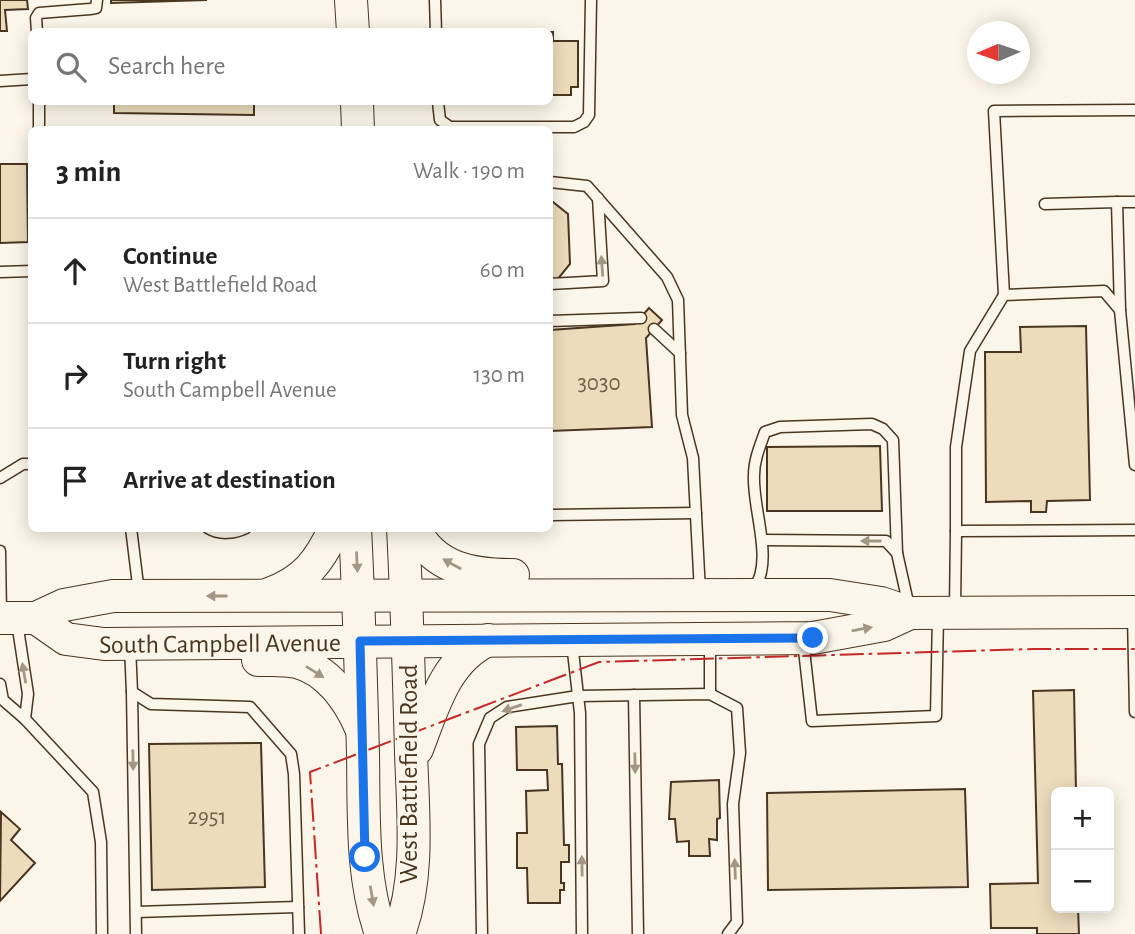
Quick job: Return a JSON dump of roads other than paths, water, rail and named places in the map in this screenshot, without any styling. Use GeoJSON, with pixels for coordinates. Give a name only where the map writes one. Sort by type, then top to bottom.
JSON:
{"type":"FeatureCollection","features":[{"type":"Feature","properties":{"kind":"main road"},"geometry":{"type":"LineString","coordinates":[[351,0],[353,28]]}},
{"type":"Feature","properties":{"kind":"main road"},"geometry":{"type":"LineString","coordinates":[[357,105],[358,126]]}},
{"type":"Feature","properties":{"kind":"main road"},"geometry":{"type":"LineString","coordinates":[[265,596],[288,587],[309,571],[333,532]]}},
{"type":"Feature","properties":{"kind":"main road","name":"West Battlefield Road"},"geometry":{"type":"LineString","coordinates":[[355,532],[365,857],[375,918],[381,934]]}},
{"type":"Feature","properties":{"kind":"main road","name":"West Battlefield Road"},"geometry":{"type":"LineString","coordinates":[[399,934],[406,915],[414,852],[403,532]]}},
{"type":"Feature","properties":{"kind":"main road"},"geometry":{"type":"LineString","coordinates":[[416,532],[419,541],[439,557],[456,568],[469,572],[486,575],[615,578],[694,595]]}},
{"type":"Feature","properties":{"kind":"main road","name":"South Campbell Avenue"},"geometry":{"type":"LineString","coordinates":[[14,618],[113,596],[830,595],[935,613],[1134,612]]}},
{"type":"Feature","properties":{"kind":"main road","name":"South Campbell Avenue"},"geometry":{"type":"LineString","coordinates":[[14,618],[66,639],[130,644],[803,638],[884,625],[935,613]]}},
{"type":"Feature","properties":{"kind":"main road"},"geometry":{"type":"LineString","coordinates":[[412,764],[442,684],[466,653],[488,640]]}},
{"type":"Feature","properties":{"kind":"main road"},"geometry":{"type":"LineString","coordinates":[[130,644],[165,655],[299,663],[321,674],[341,692],[352,705],[362,731]]}},
{"type":"Feature","properties":{"kind":"lane"},"geometry":{"type":"LineString","coordinates":[[37,28],[36,18],[39,13],[96,8],[97,0]]}},
{"type":"Feature","properties":{"kind":"lane"},"geometry":{"type":"LineString","coordinates":[[435,0],[436,28]]}},
{"type":"Feature","properties":{"kind":"lane"},"geometry":{"type":"LineString","coordinates":[[553,127],[574,127],[589,116],[591,0]]}},
{"type":"Feature","properties":{"kind":"lane"},"geometry":{"type":"LineString","coordinates":[[0,81],[28,79]]}},
{"type":"Feature","properties":{"kind":"lane"},"geometry":{"type":"LineString","coordinates":[[39,105],[39,126]]}},
{"type":"Feature","properties":{"kind":"lane"},"geometry":{"type":"LineString","coordinates":[[438,105],[440,120],[449,126]]}},
{"type":"Feature","properties":{"kind":"lane"},"geometry":{"type":"LineString","coordinates":[[803,638],[812,721],[936,716],[935,613],[956,531],[956,447],[970,351],[1004,295],[994,111],[1135,110]]}},
{"type":"Feature","properties":{"kind":"lane"},"geometry":{"type":"LineString","coordinates":[[553,182],[587,186],[667,277],[678,300],[682,415],[693,458],[696,513],[694,595]]}},
{"type":"Feature","properties":{"kind":"lane"},"geometry":{"type":"LineString","coordinates":[[553,284],[603,281],[598,198]]}},
{"type":"Feature","properties":{"kind":"lane"},"geometry":{"type":"LineString","coordinates":[[1117,202],[1120,310],[1135,465]]}},
{"type":"Feature","properties":{"kind":"lane"},"geometry":{"type":"LineString","coordinates":[[1045,204],[1135,202]]}},
{"type":"Feature","properties":{"kind":"lane"},"geometry":{"type":"LineString","coordinates":[[0,272],[28,271]]}},
{"type":"Feature","properties":{"kind":"lane"},"geometry":{"type":"LineString","coordinates":[[1004,295],[1104,291],[1120,310]]}},
{"type":"Feature","properties":{"kind":"lane"},"geometry":{"type":"LineString","coordinates":[[553,321],[641,318]]}},
{"type":"Feature","properties":{"kind":"lane"},"geometry":{"type":"LineString","coordinates":[[654,329],[680,353]]}},
{"type":"Feature","properties":{"kind":"lane"},"geometry":{"type":"LineString","coordinates":[[749,595],[761,577],[763,540],[755,511],[756,458],[765,432],[780,426],[872,425],[883,429],[893,440],[897,553]]}},
{"type":"Feature","properties":{"kind":"lane"},"geometry":{"type":"LineString","coordinates":[[0,478],[23,464],[28,464]]}},
{"type":"Feature","properties":{"kind":"lane"},"geometry":{"type":"LineString","coordinates":[[553,515],[696,513]]}},
{"type":"Feature","properties":{"kind":"lane"},"geometry":{"type":"LineString","coordinates":[[956,531],[1135,530]]}},
{"type":"Feature","properties":{"kind":"lane"},"geometry":{"type":"LineString","coordinates":[[131,532],[139,596]]}},
{"type":"Feature","properties":{"kind":"lane"},"geometry":{"type":"LineString","coordinates":[[763,540],[886,541],[897,553],[935,613]]}},
{"type":"Feature","properties":{"kind":"lane"},"geometry":{"type":"LineString","coordinates":[[0,551],[28,694],[25,719]]}},
{"type":"Feature","properties":{"kind":"lane"},"geometry":{"type":"LineString","coordinates":[[1134,612],[1135,712]]}},
{"type":"Feature","properties":{"kind":"lane"},"geometry":{"type":"LineString","coordinates":[[572,639],[578,696],[582,934]]}},
{"type":"Feature","properties":{"kind":"lane"},"geometry":{"type":"LineString","coordinates":[[710,639],[710,694]]}},
{"type":"Feature","properties":{"kind":"lane"},"geometry":{"type":"LineString","coordinates":[[130,644],[136,934]]}},
{"type":"Feature","properties":{"kind":"lane"},"geometry":{"type":"LineString","coordinates":[[0,684],[1,702],[25,719],[93,792],[101,842],[102,934]]}},
{"type":"Feature","properties":{"kind":"lane"},"geometry":{"type":"LineString","coordinates":[[132,692],[151,705],[250,707],[291,754],[294,774],[299,934]]}},
{"type":"Feature","properties":{"kind":"lane"},"geometry":{"type":"LineString","coordinates":[[482,934],[479,744],[490,718],[507,707],[578,696],[710,694],[737,708],[738,719],[740,752],[733,804],[737,922],[728,934]]}},
{"type":"Feature","properties":{"kind":"lane"},"geometry":{"type":"LineString","coordinates":[[634,695],[638,934]]}},
{"type":"Feature","properties":{"kind":"lane"},"geometry":{"type":"LineString","coordinates":[[136,912],[298,908]]}}]}
